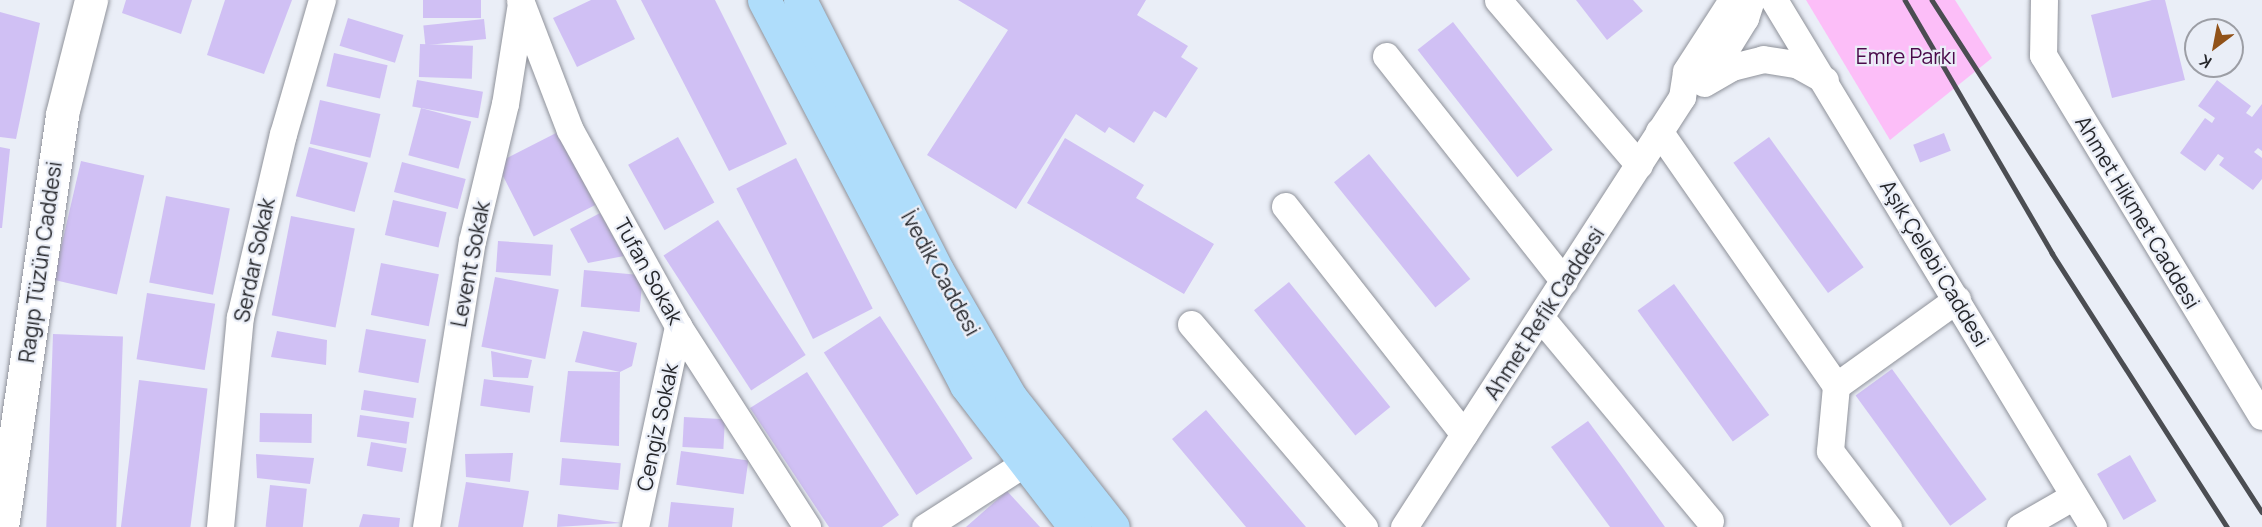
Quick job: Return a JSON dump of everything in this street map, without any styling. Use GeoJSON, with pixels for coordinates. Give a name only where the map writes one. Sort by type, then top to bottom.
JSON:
{"type":"FeatureCollection","features":[{"type":"Feature","properties":{"kind":"main road","name":"İvedik Caddesi"},"geometry":{"type":"LineString","coordinates":[[764,0],[966,385],[1023,464],[1075,527]]}},
{"type":"Feature","properties":{"kind":"main road","name":"İvedik Caddesi"},"geometry":{"type":"LineString","coordinates":[[800,0],[937,270],[1011,398],[1113,527]]}},
{"type":"Feature","properties":{"kind":"street","name":"Ragıp Tüzün Caddesi"},"geometry":{"type":"LineString","coordinates":[[2,527],[62,114],[91,0]]}},
{"type":"Feature","properties":{"kind":"street","name":"Serdar Sokak"},"geometry":{"type":"LineString","coordinates":[[220,527],[240,317],[283,134],[322,0]]}},
{"type":"Feature","properties":{"kind":"street"},"geometry":{"type":"LineString","coordinates":[[818,0],[928,228],[1017,377],[1128,527]]}},
{"type":"Feature","properties":{"kind":"street"},"geometry":{"type":"LineString","coordinates":[[1498,0],[1639,165]]}},
{"type":"Feature","properties":{"kind":"street","name":"Ahmet Refik Caddesi"},"geometry":{"type":"LineString","coordinates":[[1693,90],[1686,71],[1732,0]]}},
{"type":"Feature","properties":{"kind":"street","name":"Ahmet Refik Caddesi"},"geometry":{"type":"LineString","coordinates":[[1404,527],[1659,132],[1693,90],[1745,18],[1751,0]]}},
{"type":"Feature","properties":{"kind":"street","name":"Aşık Çelebi Caddesi"},"geometry":{"type":"LineString","coordinates":[[1774,0],[1826,80],[2093,527]]}},
{"type":"Feature","properties":{"kind":"street","name":"Ahmet Hikmet Caddesi"},"geometry":{"type":"LineString","coordinates":[[2044,0],[2043,55],[2262,416]]}},
{"type":"Feature","properties":{"kind":"street","name":"Tufan Sokak"},"geometry":{"type":"LineString","coordinates":[[520,1],[570,130],[678,326],[807,527]]}},
{"type":"Feature","properties":{"kind":"street","name":"Levent Sokak"},"geometry":{"type":"LineString","coordinates":[[426,527],[472,241],[505,104],[520,1]]}},
{"type":"Feature","properties":{"kind":"street"},"geometry":{"type":"LineString","coordinates":[[1386,56],[1564,281]]}},
{"type":"Feature","properties":{"kind":"street"},"geometry":{"type":"LineString","coordinates":[[1693,90],[1732,67],[1763,59],[1796,64],[1826,80]]}},
{"type":"Feature","properties":{"kind":"street"},"geometry":{"type":"LineString","coordinates":[[1659,132],[1836,386],[1830,451],[1888,527]]}},
{"type":"Feature","properties":{"kind":"street"},"geometry":{"type":"LineString","coordinates":[[1286,206],[1464,434]]}},
{"type":"Feature","properties":{"kind":"street"},"geometry":{"type":"LineString","coordinates":[[1836,386],[1957,299]]}},
{"type":"Feature","properties":{"kind":"street"},"geometry":{"type":"LineString","coordinates":[[1541,318],[1710,521]]}},
{"type":"Feature","properties":{"kind":"street"},"geometry":{"type":"LineString","coordinates":[[1191,324],[1364,527]]}},
{"type":"Feature","properties":{"kind":"street","name":"Cengiz Sokak"},"geometry":{"type":"LineString","coordinates":[[635,527],[678,326]]}},
{"type":"Feature","properties":{"kind":"street"},"geometry":{"type":"LineString","coordinates":[[925,527],[1023,464]]}},
{"type":"Feature","properties":{"kind":"street"},"geometry":{"type":"LineString","coordinates":[[2020,527],[2074,496]]}},
{"type":"Feature","properties":{"kind":"green space","name":"Emre Parkı"},"geometry":{"type":"Polygon","coordinates":[[[1806,0],[1955,0],[1992,58],[1890,140],[1806,0]]]}},
{"type":"Feature","properties":{"kind":"building"},"geometry":{"type":"Polygon","coordinates":[[[126,0],[192,0],[181,34],[122,13],[126,0]]]}},
{"type":"Feature","properties":{"kind":"building"},"geometry":{"type":"Polygon","coordinates":[[[225,0],[292,0],[264,74],[207,55],[225,0]]]}},
{"type":"Feature","properties":{"kind":"building"},"geometry":{"type":"Polygon","coordinates":[[[423,0],[481,0],[481,18],[423,18],[423,0]]]}},
{"type":"Feature","properties":{"kind":"building"},"geometry":{"type":"Polygon","coordinates":[[[591,0],[616,0],[635,39],[577,67],[553,18],[591,0]]]}},
{"type":"Feature","properties":{"kind":"building"},"geometry":{"type":"Polygon","coordinates":[[[641,0],[715,0],[787,144],[729,171],[641,0]]]}},
{"type":"Feature","properties":{"kind":"building"},"geometry":{"type":"Polygon","coordinates":[[[958,0],[1146,0],[1137,15],[1188,46],[1181,57],[1198,68],[1166,118],[1154,111],[1134,143],[1109,127],[1105,133],[1076,114],[1016,209],[927,155],[1008,30],[958,0]]]}},
{"type":"Feature","properties":{"kind":"building"},"geometry":{"type":"Polygon","coordinates":[[[1576,0],[1633,0],[1643,11],[1607,40],[1576,0]]]}},
{"type":"Feature","properties":{"kind":"building"},"geometry":{"type":"Polygon","coordinates":[[[2152,0],[2165,0],[2185,80],[2112,98],[2091,15],[2152,0]]]}},
{"type":"Feature","properties":{"kind":"building"},"geometry":{"type":"Polygon","coordinates":[[[0,12],[40,23],[16,139],[0,137],[0,12]]]}},
{"type":"Feature","properties":{"kind":"building"},"geometry":{"type":"Polygon","coordinates":[[[348,18],[403,35],[395,63],[340,46],[348,18]]]}},
{"type":"Feature","properties":{"kind":"building"},"geometry":{"type":"Polygon","coordinates":[[[484,19],[486,39],[425,45],[423,25],[484,19]]]}},
{"type":"Feature","properties":{"kind":"building"},"geometry":{"type":"Polygon","coordinates":[[[1453,22],[1553,150],[1517,177],[1418,50],[1453,22]]]}},
{"type":"Feature","properties":{"kind":"building"},"geometry":{"type":"Polygon","coordinates":[[[420,44],[473,46],[472,79],[419,77],[420,44]]]}},
{"type":"Feature","properties":{"kind":"building"},"geometry":{"type":"Polygon","coordinates":[[[334,53],[388,65],[380,99],[326,86],[334,53]]]}},
{"type":"Feature","properties":{"kind":"building"},"geometry":{"type":"Polygon","coordinates":[[[417,80],[483,92],[478,118],[412,107],[417,80]]]}},
{"type":"Feature","properties":{"kind":"building"},"geometry":{"type":"Polygon","coordinates":[[[2217,80],[2251,106],[2246,113],[2252,117],[2262,104],[2262,151],[2258,148],[2254,152],[2262,158],[2262,179],[2253,190],[2219,165],[2224,158],[2218,154],[2205,171],[2180,153],[2205,118],[2212,123],[2215,118],[2198,106],[2217,80]]]}},
{"type":"Feature","properties":{"kind":"building"},"geometry":{"type":"Polygon","coordinates":[[[320,100],[380,114],[370,158],[310,144],[320,100]]]}},
{"type":"Feature","properties":{"kind":"building"},"geometry":{"type":"Polygon","coordinates":[[[421,108],[471,121],[459,169],[408,155],[421,108]]]}},
{"type":"Feature","properties":{"kind":"building"},"geometry":{"type":"Polygon","coordinates":[[[558,132],[595,205],[534,236],[497,163],[558,132]]]}},
{"type":"Feature","properties":{"kind":"building"},"geometry":{"type":"Polygon","coordinates":[[[1944,133],[1951,151],[1920,163],[1913,145],[1944,133]]]}},
{"type":"Feature","properties":{"kind":"building"},"geometry":{"type":"Polygon","coordinates":[[[678,137],[714,203],[665,230],[628,165],[678,137]]]}},
{"type":"Feature","properties":{"kind":"building"},"geometry":{"type":"Polygon","coordinates":[[[1769,137],[1864,267],[1828,293],[1733,163],[1769,137]]]}},
{"type":"Feature","properties":{"kind":"building"},"geometry":{"type":"Polygon","coordinates":[[[1065,138],[1144,185],[1136,198],[1214,244],[1184,294],[1027,203],[1065,138]]]}},
{"type":"Feature","properties":{"kind":"building"},"geometry":{"type":"Polygon","coordinates":[[[0,147],[10,149],[2,228],[0,228],[0,147]]]}},
{"type":"Feature","properties":{"kind":"building"},"geometry":{"type":"Polygon","coordinates":[[[309,147],[368,163],[355,212],[296,196],[309,147]]]}},
{"type":"Feature","properties":{"kind":"building"},"geometry":{"type":"Polygon","coordinates":[[[1369,154],[1470,279],[1435,307],[1334,182],[1369,154]]]}},
{"type":"Feature","properties":{"kind":"building"},"geometry":{"type":"Polygon","coordinates":[[[796,158],[873,309],[813,339],[736,188],[796,158]]]}},
{"type":"Feature","properties":{"kind":"building"},"geometry":{"type":"Polygon","coordinates":[[[81,161],[144,176],[117,294],[54,280],[81,161]]]}},
{"type":"Feature","properties":{"kind":"building"},"geometry":{"type":"Polygon","coordinates":[[[402,162],[466,179],[458,209],[394,192],[402,162]]]}},
{"type":"Feature","properties":{"kind":"building"},"geometry":{"type":"Polygon","coordinates":[[[166,196],[230,208],[213,295],[149,282],[166,196]]]}},
{"type":"Feature","properties":{"kind":"building"},"geometry":{"type":"Polygon","coordinates":[[[393,200],[447,212],[438,247],[385,235],[393,200]]]}},
{"type":"Feature","properties":{"kind":"building"},"geometry":{"type":"Polygon","coordinates":[[[600,213],[624,256],[588,263],[570,229],[600,213]]]}},
{"type":"Feature","properties":{"kind":"building"},"geometry":{"type":"Polygon","coordinates":[[[291,216],[355,228],[336,328],[272,315],[291,216]]]}},
{"type":"Feature","properties":{"kind":"building"},"geometry":{"type":"Polygon","coordinates":[[[718,220],[806,355],[751,390],[663,255],[718,220]]]}},
{"type":"Feature","properties":{"kind":"building"},"geometry":{"type":"Polygon","coordinates":[[[498,241],[553,245],[551,276],[496,272],[498,241]]]}},
{"type":"Feature","properties":{"kind":"building"},"geometry":{"type":"Polygon","coordinates":[[[381,263],[439,274],[429,326],[371,315],[381,263]]]}},
{"type":"Feature","properties":{"kind":"building"},"geometry":{"type":"Polygon","coordinates":[[[584,270],[643,275],[640,312],[581,307],[584,270]]]}},
{"type":"Feature","properties":{"kind":"building"},"geometry":{"type":"Polygon","coordinates":[[[495,277],[559,289],[545,359],[481,347],[495,277]]]}},
{"type":"Feature","properties":{"kind":"building"},"geometry":{"type":"Polygon","coordinates":[[[1289,282],[1390,407],[1355,435],[1254,310],[1289,282]]]}},
{"type":"Feature","properties":{"kind":"building"},"geometry":{"type":"Polygon","coordinates":[[[1674,284],[1769,415],[1733,442],[1638,310],[1674,284]]]}},
{"type":"Feature","properties":{"kind":"building"},"geometry":{"type":"Polygon","coordinates":[[[147,293],[215,304],[205,370],[137,359],[147,293]]]}},
{"type":"Feature","properties":{"kind":"building"},"geometry":{"type":"Polygon","coordinates":[[[880,316],[973,459],[916,495],[824,352],[880,316]]]}},
{"type":"Feature","properties":{"kind":"building"},"geometry":{"type":"Polygon","coordinates":[[[366,329],[426,340],[418,383],[358,372],[366,329]]]}},
{"type":"Feature","properties":{"kind":"building"},"geometry":{"type":"Polygon","coordinates":[[[277,331],[327,340],[326,365],[271,357],[277,331]]]}},
{"type":"Feature","properties":{"kind":"building"},"geometry":{"type":"Polygon","coordinates":[[[583,331],[637,343],[632,366],[620,372],[575,362],[583,331]]]}},
{"type":"Feature","properties":{"kind":"building"},"geometry":{"type":"Polygon","coordinates":[[[53,334],[123,336],[116,527],[46,527],[53,334]]]}},
{"type":"Feature","properties":{"kind":"building"},"geometry":{"type":"Polygon","coordinates":[[[491,351],[532,360],[528,378],[493,377],[491,351]]]}},
{"type":"Feature","properties":{"kind":"building"},"geometry":{"type":"Polygon","coordinates":[[[1892,369],[1987,499],[1950,526],[1856,395],[1892,369]]]}},
{"type":"Feature","properties":{"kind":"building"},"geometry":{"type":"Polygon","coordinates":[[[568,371],[620,372],[619,446],[560,442],[568,371]]]}},
{"type":"Feature","properties":{"kind":"building"},"geometry":{"type":"Polygon","coordinates":[[[807,372],[899,515],[882,527],[829,527],[750,408],[807,372]]]}},
{"type":"Feature","properties":{"kind":"building"},"geometry":{"type":"Polygon","coordinates":[[[484,379],[534,386],[530,413],[480,406],[484,379]]]}},
{"type":"Feature","properties":{"kind":"building"},"geometry":{"type":"Polygon","coordinates":[[[139,380],[207,388],[190,527],[121,527],[139,380]]]}},
{"type":"Feature","properties":{"kind":"building"},"geometry":{"type":"Polygon","coordinates":[[[364,390],[416,398],[413,418],[361,410],[364,390]]]}},
{"type":"Feature","properties":{"kind":"building"},"geometry":{"type":"Polygon","coordinates":[[[1206,410],[1306,527],[1246,527],[1172,439],[1206,410]]]}},
{"type":"Feature","properties":{"kind":"building"},"geometry":{"type":"Polygon","coordinates":[[[260,413],[312,414],[311,443],[259,442],[260,413]]]}},
{"type":"Feature","properties":{"kind":"building"},"geometry":{"type":"Polygon","coordinates":[[[360,415],[410,422],[406,444],[357,437],[360,415]]]}},
{"type":"Feature","properties":{"kind":"building"},"geometry":{"type":"Polygon","coordinates":[[[684,417],[725,419],[723,449],[682,447],[684,417]]]}},
{"type":"Feature","properties":{"kind":"building"},"geometry":{"type":"Polygon","coordinates":[[[1588,421],[1665,527],[1610,527],[1551,447],[1588,421]]]}},
{"type":"Feature","properties":{"kind":"building"},"geometry":{"type":"Polygon","coordinates":[[[371,442],[406,448],[402,472],[367,466],[371,442]]]}},
{"type":"Feature","properties":{"kind":"building"},"geometry":{"type":"Polygon","coordinates":[[[681,451],[748,460],[744,494],[676,485],[681,451]]]}},
{"type":"Feature","properties":{"kind":"building"},"geometry":{"type":"Polygon","coordinates":[[[513,453],[510,482],[466,477],[465,454],[513,453]]]}},
{"type":"Feature","properties":{"kind":"building"},"geometry":{"type":"Polygon","coordinates":[[[256,454],[314,458],[310,484],[257,478],[256,454]]]}},
{"type":"Feature","properties":{"kind":"building"},"geometry":{"type":"Polygon","coordinates":[[[2130,455],[2156,501],[2124,520],[2097,474],[2130,455]]]}},
{"type":"Feature","properties":{"kind":"building"},"geometry":{"type":"Polygon","coordinates":[[[562,458],[621,463],[618,490],[560,485],[562,458]]]}},
{"type":"Feature","properties":{"kind":"building"},"geometry":{"type":"Polygon","coordinates":[[[466,482],[529,491],[523,527],[458,527],[466,482]]]}},
{"type":"Feature","properties":{"kind":"building"},"geometry":{"type":"Polygon","coordinates":[[[270,485],[307,489],[303,527],[266,527],[270,485]]]}},
{"type":"Feature","properties":{"kind":"building"},"geometry":{"type":"Polygon","coordinates":[[[1007,491],[1040,527],[966,527],[1007,491]]]}},
{"type":"Feature","properties":{"kind":"building"},"geometry":{"type":"Polygon","coordinates":[[[671,502],[734,508],[732,527],[668,527],[671,502]]]}},
{"type":"Feature","properties":{"kind":"building"},"geometry":{"type":"Polygon","coordinates":[[[363,514],[400,518],[399,527],[359,527],[363,514]]]}},
{"type":"Feature","properties":{"kind":"building"},"geometry":{"type":"Polygon","coordinates":[[[558,514],[621,523],[557,527],[558,514]]]}},
{"type":"Feature","properties":{"kind":"railway"},"geometry":{"type":"LineString","coordinates":[[1905,0],[2052,253],[2227,527]]}},
{"type":"Feature","properties":{"kind":"railway"},"geometry":{"type":"LineString","coordinates":[[1932,0],[2262,512]]}}]}
